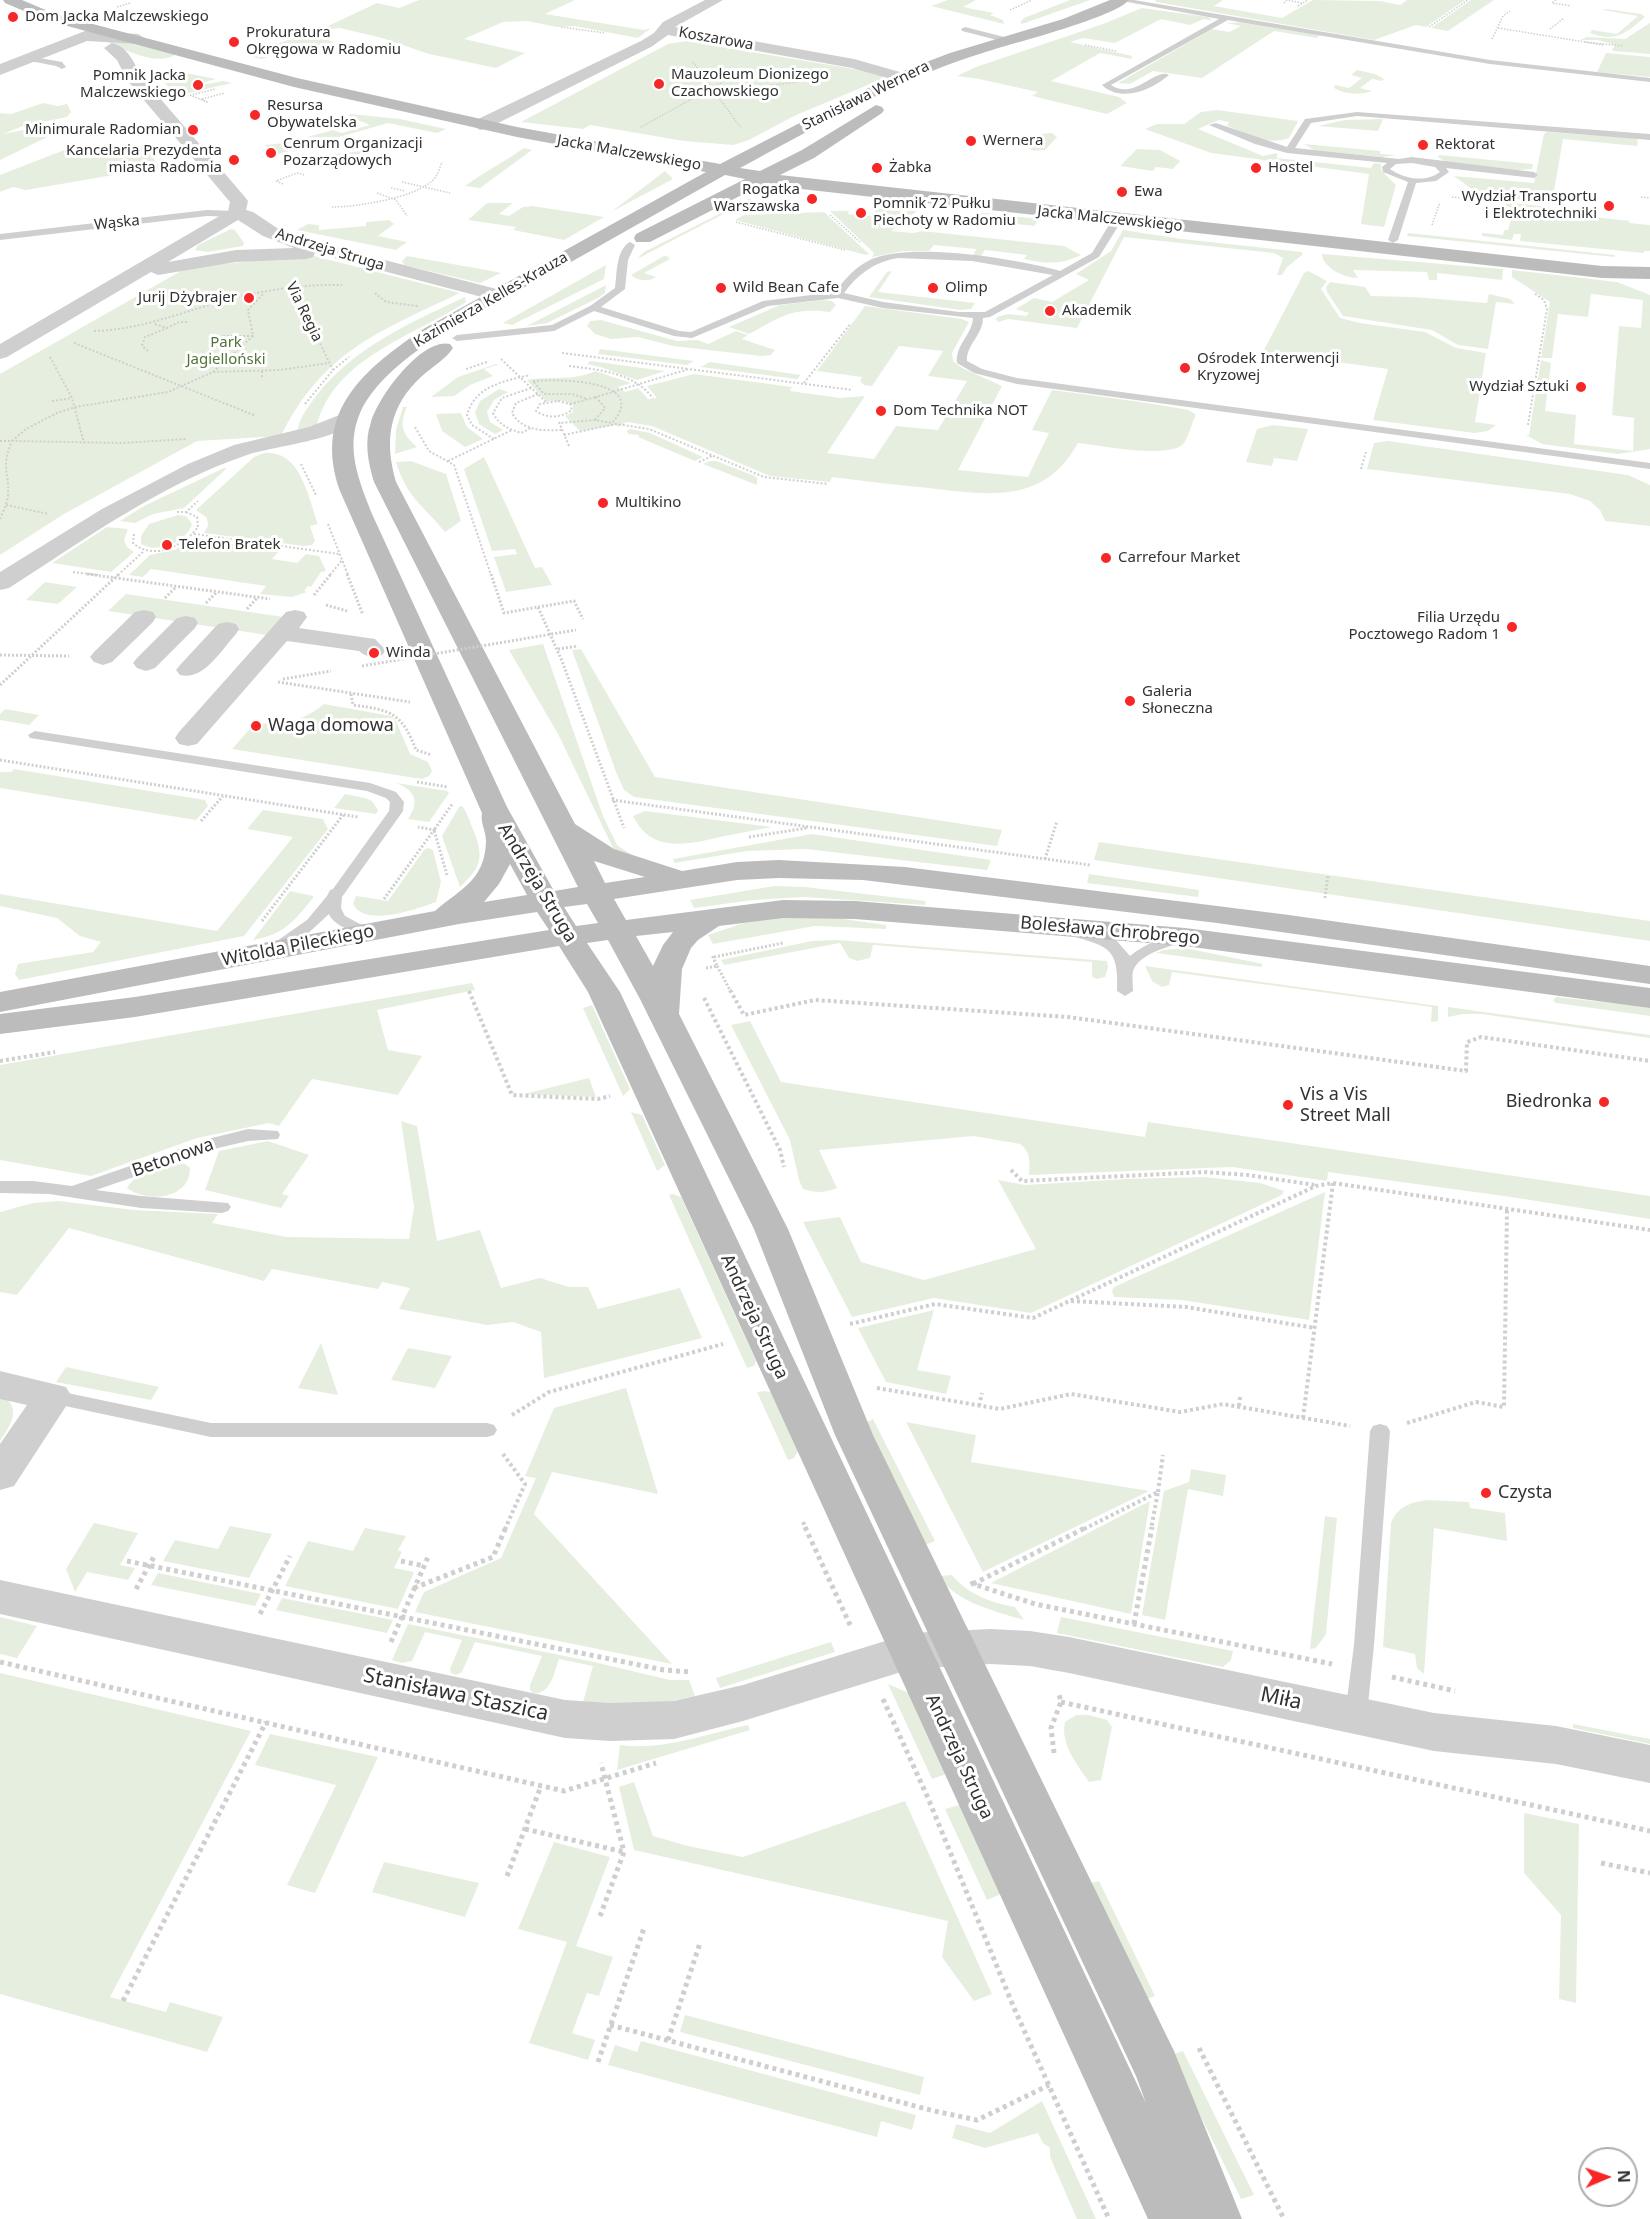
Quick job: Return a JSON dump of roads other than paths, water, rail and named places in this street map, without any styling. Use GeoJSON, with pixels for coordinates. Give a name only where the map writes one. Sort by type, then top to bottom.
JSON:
{"type":"FeatureCollection","features":[{"type":"Feature","properties":{"kind":"street","name":"Jacka Malczewskiego"},"geometry":{"type":"LineString","coordinates":[[10,0],[112,48],[151,59],[294,82]]}},
{"type":"Feature","properties":{"kind":"street"},"geometry":{"type":"LineString","coordinates":[[664,30],[668,25],[699,7],[716,0]]}},
{"type":"Feature","properties":{"kind":"street","name":"Stanisława Wernera"},"geometry":{"type":"LineString","coordinates":[[742,159],[901,77],[931,64],[1092,13],[1122,0]]}},
{"type":"Feature","properties":{"kind":"street"},"geometry":{"type":"LineString","coordinates":[[676,2],[699,7]]}},
{"type":"Feature","properties":{"kind":"street","name":"Jacka Malczewskiego"},"geometry":{"type":"LineString","coordinates":[[50,17],[294,82],[502,129],[763,177],[809,179],[1650,267]]}},
{"type":"Feature","properties":{"kind":"street","name":"Koszarowa"},"geometry":{"type":"LineString","coordinates":[[480,124],[646,44],[664,30],[854,64],[901,77]]}},
{"type":"Feature","properties":{"kind":"street","name":"Stanisława Wernera"},"geometry":{"type":"LineString","coordinates":[[763,177],[808,154],[922,80],[1027,34]]}},
{"type":"Feature","properties":{"kind":"street","name":"Jacka Malczewskiego"},"geometry":{"type":"LineString","coordinates":[[85,36],[113,36],[140,40]]}},
{"type":"Feature","properties":{"kind":"street"},"geometry":{"type":"LineString","coordinates":[[0,70],[85,36]]}},
{"type":"Feature","properties":{"kind":"street"},"geometry":{"type":"LineString","coordinates":[[0,353],[235,214],[239,201],[133,77],[123,56],[112,48]]}},
{"type":"Feature","properties":{"kind":"street","name":"Jacka Malczewskiego"},"geometry":{"type":"LineString","coordinates":[[151,59],[180,57],[184,54],[182,51]]}},
{"type":"Feature","properties":{"kind":"street","name":"Jacka Malczewskiego"},"geometry":{"type":"LineString","coordinates":[[502,129],[592,136],[706,152],[783,168],[809,179],[1118,220],[1602,272],[1650,273]]}},
{"type":"Feature","properties":{"kind":"street"},"geometry":{"type":"LineString","coordinates":[[706,152],[765,147]]}},
{"type":"Feature","properties":{"kind":"street"},"geometry":{"type":"LineString","coordinates":[[735,192],[809,179],[808,154]]}},
{"type":"Feature","properties":{"kind":"street","name":"Kazimierza Kelles-Krauza"},"geometry":{"type":"LineString","coordinates":[[347,418],[368,385],[394,358],[432,332],[742,159]]}},
{"type":"Feature","properties":{"kind":"street"},"geometry":{"type":"LineString","coordinates":[[689,164],[696,173],[697,184]]}},
{"type":"Feature","properties":{"kind":"street"},"geometry":{"type":"LineString","coordinates":[[609,256],[763,177]]}},
{"type":"Feature","properties":{"kind":"street","name":"Andrzeja Struga"},"geometry":{"type":"LineString","coordinates":[[235,214],[247,216],[272,239],[317,253],[344,256],[497,295]]}},
{"type":"Feature","properties":{"kind":"street"},"geometry":{"type":"LineString","coordinates":[[206,231],[238,223],[272,239]]}},
{"type":"Feature","properties":{"kind":"street"},"geometry":{"type":"LineString","coordinates":[[117,285],[164,267],[236,256],[272,239]]}},
{"type":"Feature","properties":{"kind":"street"},"geometry":{"type":"LineString","coordinates":[[181,246],[178,252],[182,257],[204,260]]}},
{"type":"Feature","properties":{"kind":"street","name":"Kazimierza Kelles-Krauza"},"geometry":{"type":"LineString","coordinates":[[563,828],[495,693],[394,503],[377,458],[378,429],[385,412],[400,386],[426,361],[457,338],[577,272]]}},
{"type":"Feature","properties":{"kind":"street"},"geometry":{"type":"LineString","coordinates":[[0,329],[31,335]]}},
{"type":"Feature","properties":{"kind":"street"},"geometry":{"type":"LineString","coordinates":[[0,583],[110,513],[183,475],[241,450],[315,434],[347,418]]}},
{"type":"Feature","properties":{"kind":"street","name":"Andrzeja Struga"},"geometry":{"type":"LineString","coordinates":[[347,418],[341,451],[344,473],[387,574],[493,807],[545,901],[604,992],[1174,2219]]}},
{"type":"Feature","properties":{"kind":"street"},"geometry":{"type":"LineString","coordinates":[[188,738],[290,613],[366,645],[367,658]]}},
{"type":"Feature","properties":{"kind":"street"},"geometry":{"type":"LineString","coordinates":[[103,657],[144,617]]}},
{"type":"Feature","properties":{"kind":"street"},"geometry":{"type":"LineString","coordinates":[[146,663],[186,623]]}},
{"type":"Feature","properties":{"kind":"street"},"geometry":{"type":"LineString","coordinates":[[189,669],[227,629]]}},
{"type":"Feature","properties":{"kind":"street"},"geometry":{"type":"LineString","coordinates":[[437,920],[465,904],[489,876],[499,849],[500,838],[493,807]]}},
{"type":"Feature","properties":{"kind":"street"},"geometry":{"type":"LineString","coordinates":[[563,828],[591,850],[618,862],[670,875],[693,877]]}},
{"type":"Feature","properties":{"kind":"street"},"geometry":{"type":"LineString","coordinates":[[563,828],[596,893],[664,1014],[771,1229],[854,1435],[1157,2068],[1216,2219]]}},
{"type":"Feature","properties":{"kind":"street","name":"Bolesława Chrobrego"},"geometry":{"type":"LineString","coordinates":[[596,893],[693,877],[775,868],[853,870],[1334,928],[1650,975]]}},
{"type":"Feature","properties":{"kind":"street","name":"Witolda Pileckiego"},"geometry":{"type":"LineString","coordinates":[[0,1002],[437,920],[596,893]]}},
{"type":"Feature","properties":{"kind":"street","name":"Bolesława Chrobrego"},"geometry":{"type":"LineString","coordinates":[[568,936],[761,910],[814,908],[1185,937],[1650,998]]}},
{"type":"Feature","properties":{"kind":"street"},"geometry":{"type":"LineString","coordinates":[[664,1014],[662,991],[664,978],[674,951],[696,926],[715,916]]}},
{"type":"Feature","properties":{"kind":"street","name":"Witolda Pileckiego"},"geometry":{"type":"LineString","coordinates":[[0,1024],[135,1007],[568,936]]}},
{"type":"Feature","properties":{"kind":"street"},"geometry":{"type":"LineString","coordinates":[[0,1385],[53,1397],[0,1474]]}},
{"type":"Feature","properties":{"kind":"street","name":"Stanisława Staszica"},"geometry":{"type":"LineString","coordinates":[[0,1597],[566,1719],[591,1721],[643,1722],[674,1720],[705,1714],[859,1646],[911,1651]]}},
{"type":"Feature","properties":{"kind":"street","name":"Miła"},"geometry":{"type":"LineString","coordinates":[[911,1651],[1012,1645],[1048,1650],[1434,1732],[1556,1745],[1650,1764]]}},
{"type":"Feature","properties":{"kind":"lane"},"geometry":{"type":"LineString","coordinates":[[1122,0],[1490,62],[1650,80]]}},
{"type":"Feature","properties":{"kind":"lane"},"geometry":{"type":"LineString","coordinates":[[1165,75],[1135,92],[1114,90],[1106,85],[1226,18]]}},
{"type":"Feature","properties":{"kind":"lane"},"geometry":{"type":"LineString","coordinates":[[965,29],[1005,40]]}},
{"type":"Feature","properties":{"kind":"lane"},"geometry":{"type":"LineString","coordinates":[[28,58],[59,64],[62,67]]}},
{"type":"Feature","properties":{"kind":"lane"},"geometry":{"type":"LineString","coordinates":[[1290,150],[1308,121],[1357,114],[1650,136]]}},
{"type":"Feature","properties":{"kind":"lane"},"geometry":{"type":"LineString","coordinates":[[1213,125],[1266,145],[1290,150],[1397,161],[1421,161],[1438,165],[1534,175]]}},
{"type":"Feature","properties":{"kind":"lane"},"geometry":{"type":"LineString","coordinates":[[1397,161],[1389,164],[1386,170],[1395,176],[1413,180],[1438,178],[1444,172],[1438,165]]}},
{"type":"Feature","properties":{"kind":"lane"},"geometry":{"type":"LineString","coordinates":[[1393,240],[1413,180]]}},
{"type":"Feature","properties":{"kind":"lane","name":"Wąska"},"geometry":{"type":"LineString","coordinates":[[0,237],[207,213],[235,214]]}},
{"type":"Feature","properties":{"kind":"lane"},"geometry":{"type":"LineString","coordinates":[[593,308],[678,334],[692,335],[766,303],[838,295],[862,301],[978,316],[991,314],[1096,255],[1118,220]]}},
{"type":"Feature","properties":{"kind":"lane"},"geometry":{"type":"LineString","coordinates":[[457,338],[554,328],[593,308],[620,289],[623,261],[630,245]]}},
{"type":"Feature","properties":{"kind":"lane"},"geometry":{"type":"LineString","coordinates":[[838,295],[857,271],[879,259],[898,255],[921,255],[1039,268],[1061,274]]}},
{"type":"Feature","properties":{"kind":"lane"},"geometry":{"type":"LineString","coordinates":[[978,316],[979,324],[962,353],[962,363],[978,371],[1011,380],[1650,466]]}},
{"type":"Feature","properties":{"kind":"lane"},"geometry":{"type":"LineString","coordinates":[[35,735],[383,791],[397,802],[396,811],[315,919],[298,934],[269,952]]}},
{"type":"Feature","properties":{"kind":"lane"},"geometry":{"type":"LineString","coordinates":[[335,893],[334,908],[338,919],[357,928],[382,931]]}},
{"type":"Feature","properties":{"kind":"lane"},"geometry":{"type":"LineString","coordinates":[[1025,923],[1104,942],[1123,955],[1126,971],[1125,991]]}},
{"type":"Feature","properties":{"kind":"lane"},"geometry":{"type":"LineString","coordinates":[[1126,971],[1141,953],[1185,937]]}},
{"type":"Feature","properties":{"kind":"lane","name":"Betonowa"},"geometry":{"type":"LineString","coordinates":[[76,1191],[214,1143],[248,1135],[272,1136]]}},
{"type":"Feature","properties":{"kind":"lane","name":"Betonowa"},"geometry":{"type":"LineString","coordinates":[[0,1187],[24,1186],[76,1191],[131,1201],[222,1207]]}},
{"type":"Feature","properties":{"kind":"lane"},"geometry":{"type":"LineString","coordinates":[[53,1397],[211,1430],[487,1430]]}},
{"type":"Feature","properties":{"kind":"lane"},"geometry":{"type":"LineString","coordinates":[[1356,1715],[1364,1645],[1380,1431]]}},
{"type":"Feature","properties":{"kind":"place","name":"Dom Jacka Malczewskiego"},"geometry":{"type":"Point","coordinates":[13,17]}},
{"type":"Feature","properties":{"kind":"place","name":"Prokuratura Okręgowa w Radomiu"},"geometry":{"type":"Point","coordinates":[234,42]}},
{"type":"Feature","properties":{"kind":"place","name":"Mauzoleum Dionizego Czachowskiego"},"geometry":{"type":"Point","coordinates":[659,84]}},
{"type":"Feature","properties":{"kind":"place","name":"Pomnik Jacka Malczewskiego"},"geometry":{"type":"Point","coordinates":[198,85]}},
{"type":"Feature","properties":{"kind":"place","name":"Resursa Obywatelska"},"geometry":{"type":"Point","coordinates":[255,115]}},
{"type":"Feature","properties":{"kind":"place","name":"Minimurale Radomian"},"geometry":{"type":"Point","coordinates":[193,130]}},
{"type":"Feature","properties":{"kind":"place","name":"Wernera"},"geometry":{"type":"Point","coordinates":[971,141]}},
{"type":"Feature","properties":{"kind":"place","name":"Rektorat"},"geometry":{"type":"Point","coordinates":[1423,145]}},
{"type":"Feature","properties":{"kind":"place","name":"Cenrum Organizacji Pozarządowych"},"geometry":{"type":"Point","coordinates":[271,153]}},
{"type":"Feature","properties":{"kind":"place","name":"Kancelaria Prezydenta miasta Radomia"},"geometry":{"type":"Point","coordinates":[234,160]}},
{"type":"Feature","properties":{"kind":"place","name":"Żabka"},"geometry":{"type":"Point","coordinates":[877,168]}},
{"type":"Feature","properties":{"kind":"place","name":"Hostel"},"geometry":{"type":"Point","coordinates":[1256,168]}},
{"type":"Feature","properties":{"kind":"place","name":"Ewa"},"geometry":{"type":"Point","coordinates":[1122,192]}},
{"type":"Feature","properties":{"kind":"place","name":"Rogatka Warszawska"},"geometry":{"type":"Point","coordinates":[812,199]}},
{"type":"Feature","properties":{"kind":"place","name":"Wydział Transportu i Elektrotechniki"},"geometry":{"type":"Point","coordinates":[1609,206]}},
{"type":"Feature","properties":{"kind":"place","name":"Pomnik 72 Pułku Piechoty w Radomiu"},"geometry":{"type":"Point","coordinates":[861,213]}},
{"type":"Feature","properties":{"kind":"place","name":"Wild Bean Cafe"},"geometry":{"type":"Point","coordinates":[721,288]}},
{"type":"Feature","properties":{"kind":"place","name":"Olimp"},"geometry":{"type":"Point","coordinates":[933,288]}},
{"type":"Feature","properties":{"kind":"place","name":"Jurij Dżybrajer"},"geometry":{"type":"Point","coordinates":[249,298]}},
{"type":"Feature","properties":{"kind":"place","name":"Akademik"},"geometry":{"type":"Point","coordinates":[1050,311]}},
{"type":"Feature","properties":{"kind":"place","name":"Ośrodek Interwencji Kryzowej"},"geometry":{"type":"Point","coordinates":[1185,368]}},
{"type":"Feature","properties":{"kind":"place","name":"Wydział Sztuki"},"geometry":{"type":"Point","coordinates":[1581,387]}},
{"type":"Feature","properties":{"kind":"place","name":"Dom Technika NOT"},"geometry":{"type":"Point","coordinates":[881,411]}},
{"type":"Feature","properties":{"kind":"place","name":"Multikino"},"geometry":{"type":"Point","coordinates":[603,503]}},
{"type":"Feature","properties":{"kind":"place","name":"Telefon Bratek"},"geometry":{"type":"Point","coordinates":[167,545]}},
{"type":"Feature","properties":{"kind":"place","name":"Carrefour Market"},"geometry":{"type":"Point","coordinates":[1106,558]}},
{"type":"Feature","properties":{"kind":"place","name":"Filia Urzędu Pocztowego Radom 1"},"geometry":{"type":"Point","coordinates":[1512,627]}},
{"type":"Feature","properties":{"kind":"place","name":"Winda"},"geometry":{"type":"Point","coordinates":[374,653]}},
{"type":"Feature","properties":{"kind":"place","name":"Galeria Słoneczna"},"geometry":{"type":"Point","coordinates":[1130,701]}},
{"type":"Feature","properties":{"kind":"place","name":"Waga domowa"},"geometry":{"type":"Point","coordinates":[256,726]}},
{"type":"Feature","properties":{"kind":"place","name":"Biedronka"},"geometry":{"type":"Point","coordinates":[1604,1102]}},
{"type":"Feature","properties":{"kind":"place","name":"Vis a Vis Street Mall"},"geometry":{"type":"Point","coordinates":[1288,1105]}},
{"type":"Feature","properties":{"kind":"place","name":"Czysta"},"geometry":{"type":"Point","coordinates":[1486,1493]}},
{"type":"Feature","properties":{"kind":"park label","name":"Park Jagielloński"},"geometry":{"type":"Point","coordinates":[226,352]}}]}
